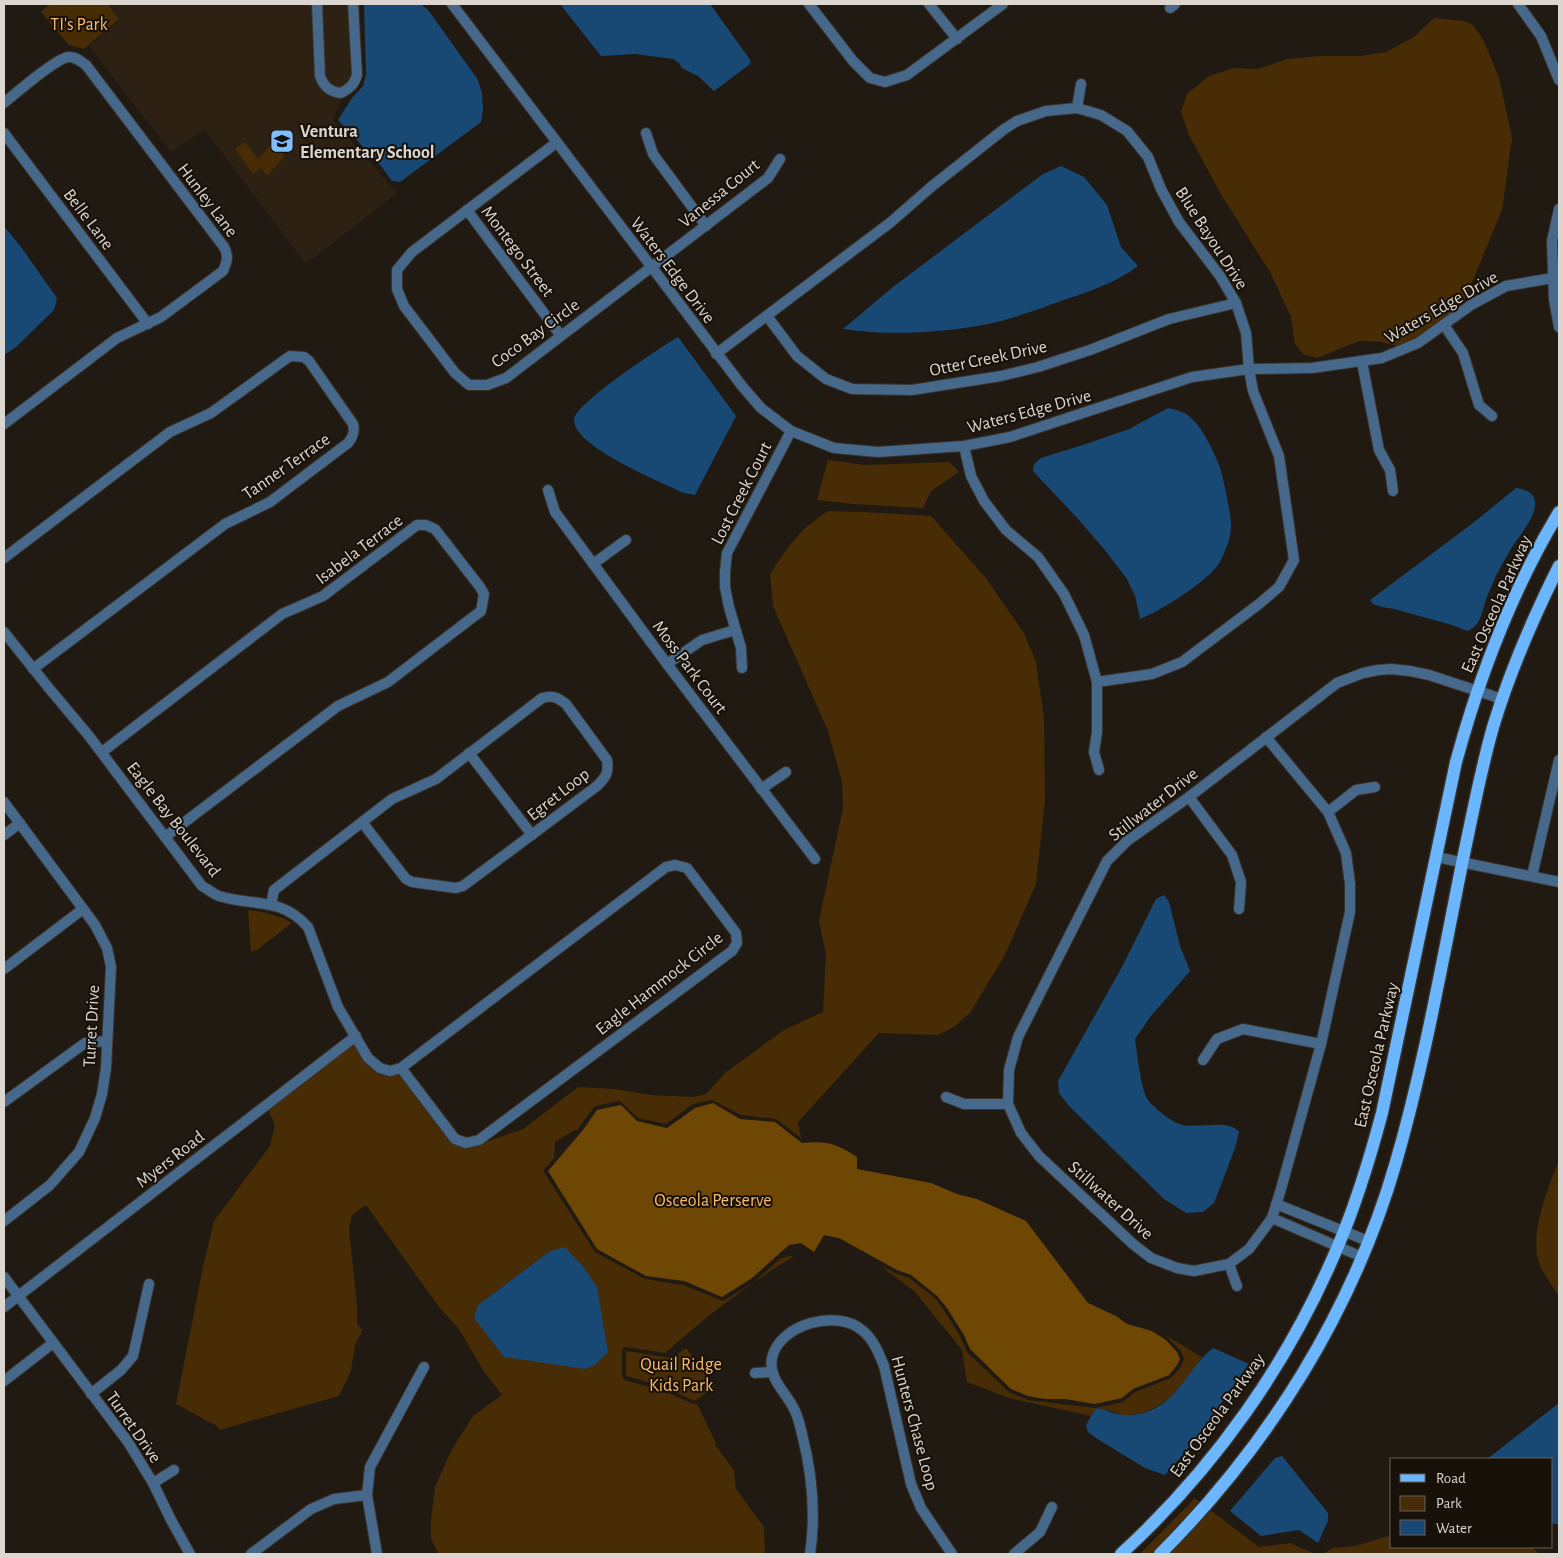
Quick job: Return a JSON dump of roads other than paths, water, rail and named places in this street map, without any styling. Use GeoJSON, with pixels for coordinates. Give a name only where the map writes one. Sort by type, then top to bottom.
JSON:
{"type":"FeatureCollection","features":[{"type":"Feature","properties":{"kind":"main road","name":"East Osceola Parkway"},"geometry":{"type":"LineString","coordinates":[[1122,1554],[1199,1474],[1256,1398],[1283,1356],[1338,1246],[1371,1152],[1382,1113],[1456,762],[1477,691],[1497,635],[1534,556],[1559,512]]}},
{"type":"Feature","properties":{"kind":"main road"},"geometry":{"type":"LineString","coordinates":[[1160,1554],[1189,1525],[1248,1455],[1290,1395],[1329,1328],[1362,1257],[1384,1200],[1408,1117],[1486,754],[1502,699],[1527,632],[1559,566]]}},
{"type":"Feature","properties":{"kind":"street"},"geometry":{"type":"LineString","coordinates":[[317,4],[320,76],[322,82],[329,90],[341,93],[355,83],[353,4]]}},
{"type":"Feature","properties":{"kind":"street","name":"Waters Edge Drive"},"geometry":{"type":"LineString","coordinates":[[452,4],[716,354],[761,408],[790,431],[834,448],[878,452],[964,446],[1010,437],[1192,377],[1249,369],[1312,368],[1382,358],[1418,343],[1471,305],[1506,286],[1556,277]]}},
{"type":"Feature","properties":{"kind":"street"},"geometry":{"type":"LineString","coordinates":[[809,4],[852,61],[870,78],[885,82],[907,76],[1003,4]]}},
{"type":"Feature","properties":{"kind":"street"},"geometry":{"type":"LineString","coordinates":[[929,4],[957,39]]}},
{"type":"Feature","properties":{"kind":"street"},"geometry":{"type":"LineString","coordinates":[[1518,4],[1541,36],[1559,80]]}},
{"type":"Feature","properties":{"kind":"street","name":"Hunley Lane"},"geometry":{"type":"LineString","coordinates":[[4,103],[56,62],[67,57],[76,58],[86,64],[228,254],[222,271],[161,317],[117,338],[4,424]]}},
{"type":"Feature","properties":{"kind":"street"},"geometry":{"type":"LineString","coordinates":[[1077,108],[1081,84]]}},
{"type":"Feature","properties":{"kind":"street","name":"Blue Bayou Drive"},"geometry":{"type":"LineString","coordinates":[[716,354],[891,222],[931,187],[1003,130],[1017,122],[1046,111],[1077,108],[1101,115],[1126,131],[1148,157],[1161,189],[1179,222],[1220,276],[1236,303],[1246,333],[1253,392],[1279,456],[1294,560],[1279,587],[1182,662],[1152,674],[1097,682]]}},
{"type":"Feature","properties":{"kind":"street","name":"Belle Lane"},"geometry":{"type":"LineString","coordinates":[[4,133],[148,324]]}},
{"type":"Feature","properties":{"kind":"street"},"geometry":{"type":"LineString","coordinates":[[646,133],[653,154],[706,226]]}},
{"type":"Feature","properties":{"kind":"street","name":"Coco Bay Circle"},"geometry":{"type":"LineString","coordinates":[[556,143],[412,252],[397,270],[397,289],[404,306],[455,373],[470,385],[487,385],[506,378],[651,268]]}},
{"type":"Feature","properties":{"kind":"street","name":"Vanessa Court"},"geometry":{"type":"LineString","coordinates":[[651,268],[768,178],[780,159]]}},
{"type":"Feature","properties":{"kind":"street"},"geometry":{"type":"LineString","coordinates":[[1559,209],[1552,241],[1556,277],[1554,299],[1559,327]]}},
{"type":"Feature","properties":{"kind":"street","name":"Montego Street"},"geometry":{"type":"LineString","coordinates":[[466,210],[561,336]]}},
{"type":"Feature","properties":{"kind":"street","name":"Otter Creek Drive"},"geometry":{"type":"LineString","coordinates":[[767,316],[797,356],[826,379],[852,389],[912,390],[1001,376],[1038,367],[1090,350],[1169,319],[1236,303]]}},
{"type":"Feature","properties":{"kind":"street"},"geometry":{"type":"LineString","coordinates":[[1444,326],[1462,353],[1479,405],[1492,416]]}},
{"type":"Feature","properties":{"kind":"street","name":"Tanner Terrace"},"geometry":{"type":"LineString","coordinates":[[4,558],[170,432],[211,413],[290,356],[304,358],[309,362],[354,424],[353,437],[348,443],[270,502],[225,524],[33,668]]}},
{"type":"Feature","properties":{"kind":"street"},"geometry":{"type":"LineString","coordinates":[[1362,362],[1379,450],[1390,470],[1394,491]]}},
{"type":"Feature","properties":{"kind":"street","name":"Lost Creek Court"},"geometry":{"type":"LineString","coordinates":[[742,668],[741,648],[728,608],[725,587],[727,553],[790,431]]}},
{"type":"Feature","properties":{"kind":"street"},"geometry":{"type":"LineString","coordinates":[[964,446],[971,476],[984,500],[1006,530],[1038,557],[1064,594],[1084,635],[1097,682],[1097,732],[1094,752],[1099,770]]}},
{"type":"Feature","properties":{"kind":"street","name":"Moss Park Court"},"geometry":{"type":"LineString","coordinates":[[548,490],[555,512],[667,664],[815,859]]}},
{"type":"Feature","properties":{"kind":"street","name":"Isabela Terrace"},"geometry":{"type":"LineString","coordinates":[[102,752],[282,614],[323,596],[417,525],[435,528],[480,587],[484,594],[481,611],[388,682],[338,706],[166,837]]}},
{"type":"Feature","properties":{"kind":"street"},"geometry":{"type":"LineString","coordinates":[[593,564],[626,540]]}},
{"type":"Feature","properties":{"kind":"street"},"geometry":{"type":"LineString","coordinates":[[667,664],[702,640],[735,630]]}},
{"type":"Feature","properties":{"kind":"street","name":"Eagle Bay Boulevard"},"geometry":{"type":"LineString","coordinates":[[4,632],[102,752],[202,886],[218,896],[286,909],[308,927],[338,1007],[356,1036]]}},
{"type":"Feature","properties":{"kind":"street","name":"Stillwater Drive"},"geometry":{"type":"LineString","coordinates":[[1266,737],[1328,812],[1346,853],[1350,884],[1350,912],[1321,1044],[1272,1218],[1248,1249],[1229,1264],[1194,1271],[1177,1268],[1151,1258],[1133,1244],[1039,1156],[1022,1133],[1008,1104],[1008,1070],[1018,1037],[1107,862],[1128,841],[1189,797],[1266,737],[1337,683],[1362,674],[1391,669],[1429,675],[1502,699]]}},
{"type":"Feature","properties":{"kind":"street","name":"Egret Loop"},"geometry":{"type":"LineString","coordinates":[[271,905],[274,890],[362,822],[392,799],[436,779],[542,698],[550,696],[558,698],[566,704],[607,760],[609,770],[606,777],[597,786],[463,886],[456,888],[412,882],[406,879],[362,822]]}},
{"type":"Feature","properties":{"kind":"street"},"geometry":{"type":"LineString","coordinates":[[469,753],[532,835]]}},
{"type":"Feature","properties":{"kind":"street"},"geometry":{"type":"LineString","coordinates":[[1532,876],[1556,784],[1559,760]]}},
{"type":"Feature","properties":{"kind":"street"},"geometry":{"type":"LineString","coordinates":[[761,789],[786,772]]}},
{"type":"Feature","properties":{"kind":"street"},"geometry":{"type":"LineString","coordinates":[[1328,812],[1356,790],[1375,787]]}},
{"type":"Feature","properties":{"kind":"street"},"geometry":{"type":"LineString","coordinates":[[1189,797],[1232,855],[1241,882],[1239,909]]}},
{"type":"Feature","properties":{"kind":"street","name":"Turret Drive"},"geometry":{"type":"LineString","coordinates":[[4,802],[95,925],[107,948],[110,967],[106,1068],[102,1094],[94,1118],[79,1152],[50,1185],[4,1221]]}},
{"type":"Feature","properties":{"kind":"street"},"geometry":{"type":"LineString","coordinates":[[4,835],[20,823]]}},
{"type":"Feature","properties":{"kind":"street"},"geometry":{"type":"LineString","coordinates":[[1436,857],[1559,882]]}},
{"type":"Feature","properties":{"kind":"street","name":"Eagle Hammock Circle"},"geometry":{"type":"LineString","coordinates":[[675,865],[687,868],[736,933],[738,942],[732,951],[479,1140],[466,1143],[455,1139],[401,1068],[666,867],[675,865]]}},
{"type":"Feature","properties":{"kind":"street"},"geometry":{"type":"LineString","coordinates":[[4,968],[84,909]]}},
{"type":"Feature","properties":{"kind":"street"},"geometry":{"type":"LineString","coordinates":[[1203,1060],[1217,1039],[1243,1029],[1321,1044]]}},
{"type":"Feature","properties":{"kind":"street"},"geometry":{"type":"LineString","coordinates":[[356,1036],[368,1058],[380,1068],[390,1071],[401,1068]]}},
{"type":"Feature","properties":{"kind":"street","name":"Myers Road"},"geometry":{"type":"LineString","coordinates":[[4,1307],[356,1036]]}},
{"type":"Feature","properties":{"kind":"street"},"geometry":{"type":"LineString","coordinates":[[4,1102],[84,1043],[107,1041]]}},
{"type":"Feature","properties":{"kind":"street"},"geometry":{"type":"LineString","coordinates":[[946,1097],[964,1104],[1008,1104]]}},
{"type":"Feature","properties":{"kind":"street"},"geometry":{"type":"LineString","coordinates":[[1276,1204],[1368,1241]]}},
{"type":"Feature","properties":{"kind":"street"},"geometry":{"type":"LineString","coordinates":[[1272,1218],[1362,1257]]}},
{"type":"Feature","properties":{"kind":"street"},"geometry":{"type":"LineString","coordinates":[[1229,1264],[1237,1286]]}},
{"type":"Feature","properties":{"kind":"street","name":"Turret Drive"},"geometry":{"type":"LineString","coordinates":[[4,1277],[128,1442],[153,1483],[190,1554]]}},
{"type":"Feature","properties":{"kind":"street"},"geometry":{"type":"LineString","coordinates":[[91,1394],[122,1370],[133,1356],[148,1284]]}},
{"type":"Feature","properties":{"kind":"street","name":"Hunters Chase Loop"},"geometry":{"type":"LineString","coordinates":[[772,1372],[772,1359],[777,1345],[797,1328],[818,1321],[844,1321],[863,1330],[878,1350],[884,1366],[911,1484],[921,1508],[952,1554]]}},
{"type":"Feature","properties":{"kind":"street"},"geometry":{"type":"LineString","coordinates":[[4,1381],[53,1343]]}},
{"type":"Feature","properties":{"kind":"street"},"geometry":{"type":"LineString","coordinates":[[377,1554],[367,1494],[370,1467],[424,1367]]}},
{"type":"Feature","properties":{"kind":"street"},"geometry":{"type":"LineString","coordinates":[[755,1373],[772,1372],[776,1382],[794,1409],[812,1480],[810,1554]]}},
{"type":"Feature","properties":{"kind":"street"},"geometry":{"type":"LineString","coordinates":[[153,1483],[174,1470]]}},
{"type":"Feature","properties":{"kind":"street"},"geometry":{"type":"LineString","coordinates":[[251,1554],[311,1509],[334,1499],[367,1494]]}},
{"type":"Feature","properties":{"kind":"street"},"geometry":{"type":"LineString","coordinates":[[1014,1554],[1040,1532],[1052,1507]]}},
{"type":"Feature","properties":{"kind":"water"},"geometry":{"type":"Polygon","coordinates":[[[364,4],[421,4],[429,11],[478,80],[482,94],[483,109],[481,122],[400,182],[392,181],[381,166],[338,120],[352,98],[363,86],[366,74],[364,4]]]}},
{"type":"Feature","properties":{"kind":"water"},"geometry":{"type":"Polygon","coordinates":[[[560,4],[710,4],[751,61],[749,65],[714,91],[698,76],[682,68],[673,59],[635,54],[601,56],[560,4]]]}},
{"type":"Feature","properties":{"kind":"water"},"geometry":{"type":"Polygon","coordinates":[[[1061,166],[1084,177],[1107,205],[1121,247],[1138,266],[1120,278],[1089,291],[1006,320],[988,324],[952,330],[898,333],[843,329],[893,287],[1043,174],[1061,166]]]}},
{"type":"Feature","properties":{"kind":"water"},"geometry":{"type":"Polygon","coordinates":[[[4,226],[57,298],[54,310],[16,347],[4,355],[4,226]]]}},
{"type":"Feature","properties":{"kind":"water"},"geometry":{"type":"Polygon","coordinates":[[[678,337],[736,416],[695,495],[684,493],[620,463],[588,441],[578,430],[574,420],[578,412],[602,389],[678,337]]]}},
{"type":"Feature","properties":{"kind":"water"},"geometry":{"type":"Polygon","coordinates":[[[1168,408],[1190,417],[1200,428],[1211,447],[1223,477],[1230,513],[1231,530],[1220,562],[1206,578],[1183,595],[1140,619],[1135,596],[1127,579],[1079,520],[1033,471],[1034,464],[1041,458],[1129,429],[1168,408]]]}},
{"type":"Feature","properties":{"kind":"water"},"geometry":{"type":"Polygon","coordinates":[[[1516,488],[1528,491],[1534,497],[1533,513],[1529,523],[1501,566],[1486,599],[1480,618],[1472,629],[1467,631],[1452,625],[1373,604],[1370,600],[1473,523],[1516,488]]]}},
{"type":"Feature","properties":{"kind":"water"},"geometry":{"type":"Polygon","coordinates":[[[1164,895],[1169,902],[1180,946],[1190,971],[1151,1016],[1135,1039],[1143,1088],[1148,1100],[1154,1106],[1179,1124],[1227,1126],[1239,1132],[1235,1148],[1214,1203],[1203,1212],[1186,1213],[1164,1199],[1069,1106],[1059,1093],[1058,1081],[1122,967],[1156,899],[1164,895]]]}},
{"type":"Feature","properties":{"kind":"water"},"geometry":{"type":"Polygon","coordinates":[[[565,1247],[585,1269],[597,1287],[608,1352],[595,1365],[584,1369],[504,1357],[474,1318],[478,1305],[550,1251],[565,1247]]]}},
{"type":"Feature","properties":{"kind":"water"},"geometry":{"type":"Polygon","coordinates":[[[1213,1348],[1249,1364],[1194,1442],[1165,1475],[1145,1468],[1088,1432],[1086,1425],[1095,1409],[1103,1409],[1120,1415],[1134,1415],[1155,1408],[1165,1402],[1213,1348]]]}},
{"type":"Feature","properties":{"kind":"water"},"geometry":{"type":"Polygon","coordinates":[[[1559,1403],[1559,1525],[1553,1523],[1553,1458],[1488,1458],[1559,1403]]]}},
{"type":"Feature","properties":{"kind":"water"},"geometry":{"type":"Polygon","coordinates":[[[1282,1456],[1328,1513],[1328,1521],[1318,1543],[1299,1530],[1261,1536],[1230,1511],[1275,1458],[1282,1456]]]}},
{"type":"Feature","properties":{"kind":"place","name":"Ventura Elementary School"},"geometry":{"type":"Point","coordinates":[282,141]}},
{"type":"Feature","properties":{"kind":"park label","name":"TI's Park"},"geometry":{"type":"Point","coordinates":[79,24]}},
{"type":"Feature","properties":{"kind":"park label","name":"Osceola Perserve"},"geometry":{"type":"Point","coordinates":[713,1200]}},
{"type":"Feature","properties":{"kind":"park label","name":"Quail Ridge Kids Park"},"geometry":{"type":"Point","coordinates":[681,1374]}}]}
